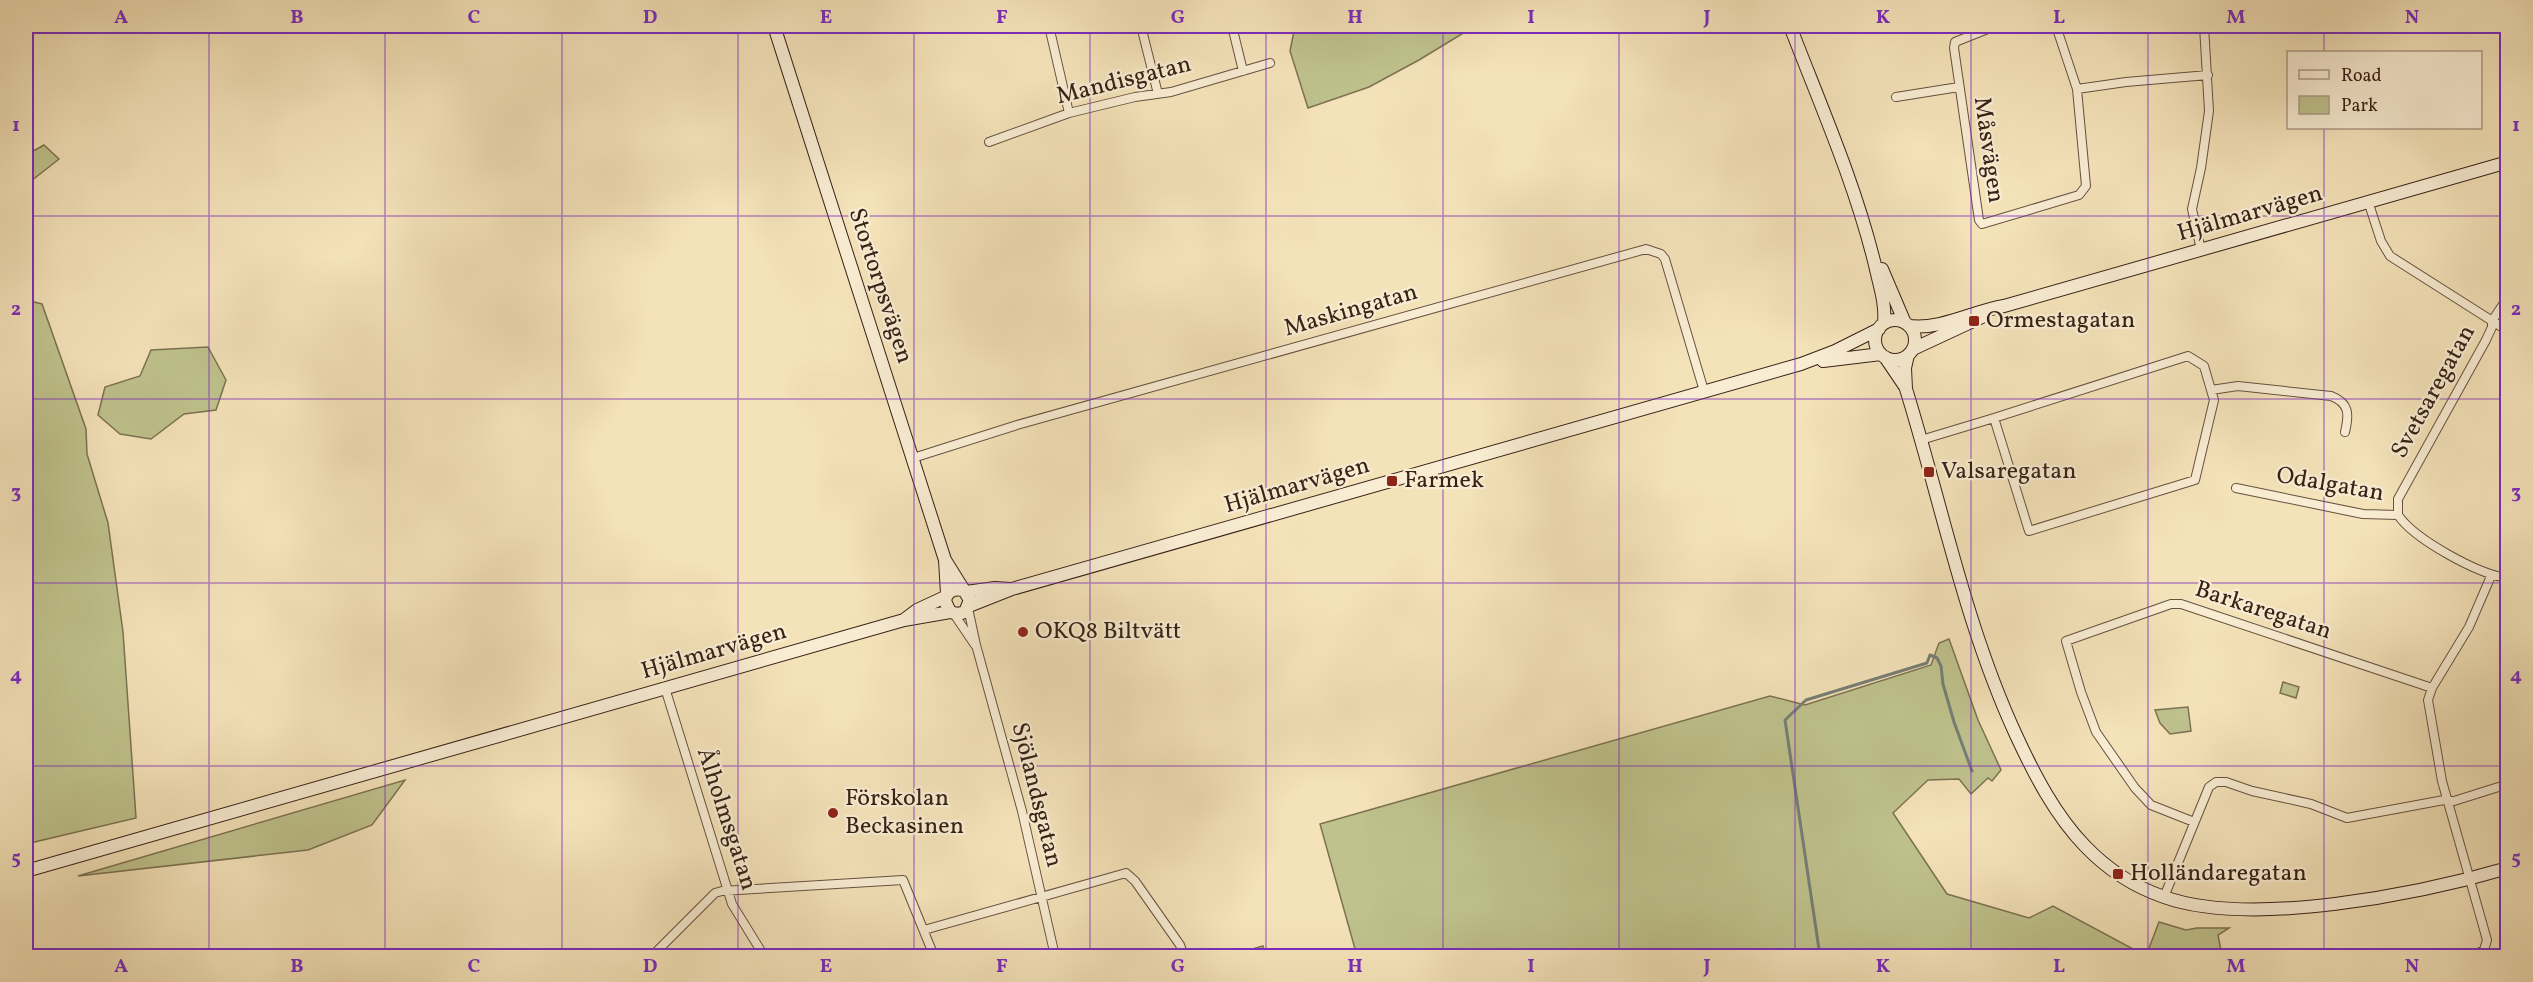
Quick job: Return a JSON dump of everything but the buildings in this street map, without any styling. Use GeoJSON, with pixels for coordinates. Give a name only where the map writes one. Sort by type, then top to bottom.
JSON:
{"type":"FeatureCollection","features":[{"type":"Feature","properties":{"kind":"main road","name":"Stortorpsvägen"},"geometry":{"type":"LineString","coordinates":[[774,26],[945,560],[964,591]]}},
{"type":"Feature","properties":{"kind":"main road"},"geometry":{"type":"LineString","coordinates":[[1790,26],[1868,235],[1907,325],[1914,336],[1905,368],[1906,389],[1989,671],[2026,757],[2065,822],[2085,846],[2125,879],[2163,897],[2209,908],[2292,908],[2368,898],[2508,868]]}},
{"type":"Feature","properties":{"kind":"main road","name":"Hjälmarvägen"},"geometry":{"type":"LineString","coordinates":[[1907,325],[1932,326],[1988,308],[2004,306],[2508,162]]}},
{"type":"Feature","properties":{"kind":"main road"},"geometry":{"type":"LineString","coordinates":[[1868,235],[1884,304],[1882,326],[1875,343],[1906,389]]}},
{"type":"Feature","properties":{"kind":"main road","name":"Hjälmarvägen"},"geometry":{"type":"LineString","coordinates":[[1910,352],[2004,306]]}},
{"type":"Feature","properties":{"kind":"main road"},"geometry":{"type":"LineString","coordinates":[[1882,326],[1895,320],[1907,325]]}},
{"type":"Feature","properties":{"kind":"main road","name":"Hjälmarvägen"},"geometry":{"type":"LineString","coordinates":[[969,607],[1012,589],[1801,364],[1835,351],[1882,326]]}},
{"type":"Feature","properties":{"kind":"main road"},"geometry":{"type":"LineString","coordinates":[[1883,356],[1896,360],[1910,352]]}},
{"type":"Feature","properties":{"kind":"main road","name":"Hjälmarvägen"},"geometry":{"type":"LineString","coordinates":[[1801,364],[1883,356]]}},
{"type":"Feature","properties":{"kind":"main road","name":"Stortorpsvägen"},"geometry":{"type":"LineString","coordinates":[[945,560],[946,596]]}},
{"type":"Feature","properties":{"kind":"main road"},"geometry":{"type":"LineString","coordinates":[[954,589],[964,591],[970,600],[969,607],[962,614],[952,613],[945,606],[946,596],[954,589]]}},
{"type":"Feature","properties":{"kind":"main road","name":"Hjälmarvägen"},"geometry":{"type":"LineString","coordinates":[[964,591],[1012,589]]}},
{"type":"Feature","properties":{"kind":"main road","name":"Hjälmarvägen"},"geometry":{"type":"LineString","coordinates":[[904,620],[917,610],[946,596]]}},
{"type":"Feature","properties":{"kind":"main road","name":"Hjälmarvägen"},"geometry":{"type":"LineString","coordinates":[[26,871],[904,620],[952,613]]}},
{"type":"Feature","properties":{"kind":"street"},"geometry":{"type":"LineString","coordinates":[[1049,26],[1069,112]]}},
{"type":"Feature","properties":{"kind":"street"},"geometry":{"type":"LineString","coordinates":[[1142,26],[1158,94]]}},
{"type":"Feature","properties":{"kind":"street"},"geometry":{"type":"LineString","coordinates":[[1232,26],[1243,71]]}},
{"type":"Feature","properties":{"kind":"street","name":"Måsvägen"},"geometry":{"type":"LineString","coordinates":[[1995,26],[1955,42],[1954,48],[1971,177],[1979,220],[1982,224],[2079,195],[2086,186],[2077,89],[2056,26]]}},
{"type":"Feature","properties":{"kind":"street"},"geometry":{"type":"LineString","coordinates":[[2201,250],[2192,209],[2207,124],[2208,75],[2204,26]]}},
{"type":"Feature","properties":{"kind":"street","name":"Mandisgatan"},"geometry":{"type":"LineString","coordinates":[[989,142],[1069,112],[1158,94],[1269,63]]}},
{"type":"Feature","properties":{"kind":"street"},"geometry":{"type":"LineString","coordinates":[[2077,89],[2208,75]]}},
{"type":"Feature","properties":{"kind":"street","name":"Måsvägen"},"geometry":{"type":"LineString","coordinates":[[1896,97],[1959,87]]}},
{"type":"Feature","properties":{"kind":"street"},"geometry":{"type":"LineString","coordinates":[[2368,201],[2381,241],[2390,256],[2508,331]]}},
{"type":"Feature","properties":{"kind":"street","name":"Maskingatan"},"geometry":{"type":"LineString","coordinates":[[913,458],[1017,426],[1646,249],[1661,254],[1665,259],[1704,391]]}},
{"type":"Feature","properties":{"kind":"street","name":"Svetsaregatan"},"geometry":{"type":"LineString","coordinates":[[2398,515],[2398,499],[2493,327],[2492,321],[2508,297]]}},
{"type":"Feature","properties":{"kind":"street"},"geometry":{"type":"LineString","coordinates":[[1921,440],[2187,356],[2204,366],[2214,400],[2195,480],[2029,531],[1994,418]]}},
{"type":"Feature","properties":{"kind":"street"},"geometry":{"type":"LineString","coordinates":[[2211,390],[2241,387],[2331,396],[2340,400],[2347,407],[2349,417],[2345,432]]}},
{"type":"Feature","properties":{"kind":"street","name":"Odalgatan"},"geometry":{"type":"LineString","coordinates":[[2236,488],[2363,513],[2398,515],[2413,532],[2491,576],[2508,578]]}},
{"type":"Feature","properties":{"kind":"street"},"geometry":{"type":"LineString","coordinates":[[2473,957],[2484,950],[2487,940],[2442,781],[2428,699],[2432,688],[2469,627],[2491,576]]}},
{"type":"Feature","properties":{"kind":"street","name":"Barkaregatan"},"geometry":{"type":"LineString","coordinates":[[2194,822],[2151,805],[2134,788],[2096,732],[2080,692],[2066,641],[2171,604],[2181,604],[2432,688]]}},
{"type":"Feature","properties":{"kind":"street","name":"Sjölandsgatan"},"geometry":{"type":"LineString","coordinates":[[969,607],[976,645],[1005,745],[1055,957]]}},
{"type":"Feature","properties":{"kind":"street","name":"Sjölandsgatan"},"geometry":{"type":"LineString","coordinates":[[952,613],[976,645]]}},
{"type":"Feature","properties":{"kind":"street","name":"Ålholmsgatan"},"geometry":{"type":"LineString","coordinates":[[665,688],[728,891],[734,907],[764,957]]}},
{"type":"Feature","properties":{"kind":"street"},"geometry":{"type":"LineString","coordinates":[[2163,897],[2209,787],[2217,782],[2226,782],[2252,791],[2311,804],[2347,818],[2449,800],[2508,784]]}},
{"type":"Feature","properties":{"kind":"street"},"geometry":{"type":"LineString","coordinates":[[924,930],[1129,874],[1180,945],[1184,957]]}},
{"type":"Feature","properties":{"kind":"street"},"geometry":{"type":"LineString","coordinates":[[652,957],[715,893],[903,880],[934,957]]}},
{"type":"Feature","properties":{"kind":"green space"},"geometry":{"type":"Polygon","coordinates":[[[1295,26],[1475,26],[1369,87],[1308,108],[1290,51],[1295,26]]]}},
{"type":"Feature","properties":{"kind":"green space"},"geometry":{"type":"Polygon","coordinates":[[[44,145],[59,159],[26,185],[26,155],[44,145]]]}},
{"type":"Feature","properties":{"kind":"green space"},"geometry":{"type":"Polygon","coordinates":[[[26,300],[42,304],[86,429],[87,454],[108,523],[123,632],[136,818],[26,844],[26,300]]]}},
{"type":"Feature","properties":{"kind":"green space"},"geometry":{"type":"Polygon","coordinates":[[[208,347],[226,380],[216,410],[184,414],[151,439],[120,434],[98,415],[105,387],[140,376],[151,350],[208,347]]]}},
{"type":"Feature","properties":{"kind":"green space"},"geometry":{"type":"Polygon","coordinates":[[[1949,639],[1978,720],[2001,770],[1992,781],[1988,778],[1971,794],[1959,779],[1928,780],[1893,813],[1947,894],[2029,918],[2053,906],[2146,956],[1357,956],[1320,824],[1770,696],[1805,705],[1931,665],[1939,643],[1949,639]]]}},
{"type":"Feature","properties":{"kind":"green space"},"geometry":{"type":"Polygon","coordinates":[[[2283,682],[2299,687],[2296,698],[2280,693],[2283,682]]]}},
{"type":"Feature","properties":{"kind":"green space"},"geometry":{"type":"Polygon","coordinates":[[[2188,707],[2191,731],[2170,734],[2160,723],[2155,710],[2188,707]]]}},
{"type":"Feature","properties":{"kind":"green space"},"geometry":{"type":"Polygon","coordinates":[[[405,780],[372,825],[308,850],[78,876],[405,780]]]}},
{"type":"Feature","properties":{"kind":"green space"},"geometry":{"type":"Polygon","coordinates":[[[2159,922],[2186,930],[2229,928],[2218,935],[2222,956],[2146,956],[2159,922]]]}},
{"type":"Feature","properties":{"kind":"green space"},"geometry":{"type":"Polygon","coordinates":[[[1263,946],[1266,956],[1228,956],[1263,946]]]}},
{"type":"Feature","properties":{"kind":"waterway"},"geometry":{"type":"LineString","coordinates":[[1820,956],[1785,720],[1806,700],[1927,663],[1930,655],[1937,658],[1941,666],[1943,684],[1954,722],[1972,771]]}},
{"type":"Feature","properties":{"kind":"place","name":"Ormestagatan"},"geometry":{"type":"Point","coordinates":[1974,321]}},
{"type":"Feature","properties":{"kind":"place","name":"Valsaregatan"},"geometry":{"type":"Point","coordinates":[1929,472]}},
{"type":"Feature","properties":{"kind":"place","name":"Farmek"},"geometry":{"type":"Point","coordinates":[1392,481]}},
{"type":"Feature","properties":{"kind":"place","name":"OKQ8 Biltvätt"},"geometry":{"type":"Point","coordinates":[1023,632]}},
{"type":"Feature","properties":{"kind":"place","name":"Förskolan Beckasinen"},"geometry":{"type":"Point","coordinates":[833,813]}},
{"type":"Feature","properties":{"kind":"place","name":"Holländaregatan"},"geometry":{"type":"Point","coordinates":[2118,874]}}]}
